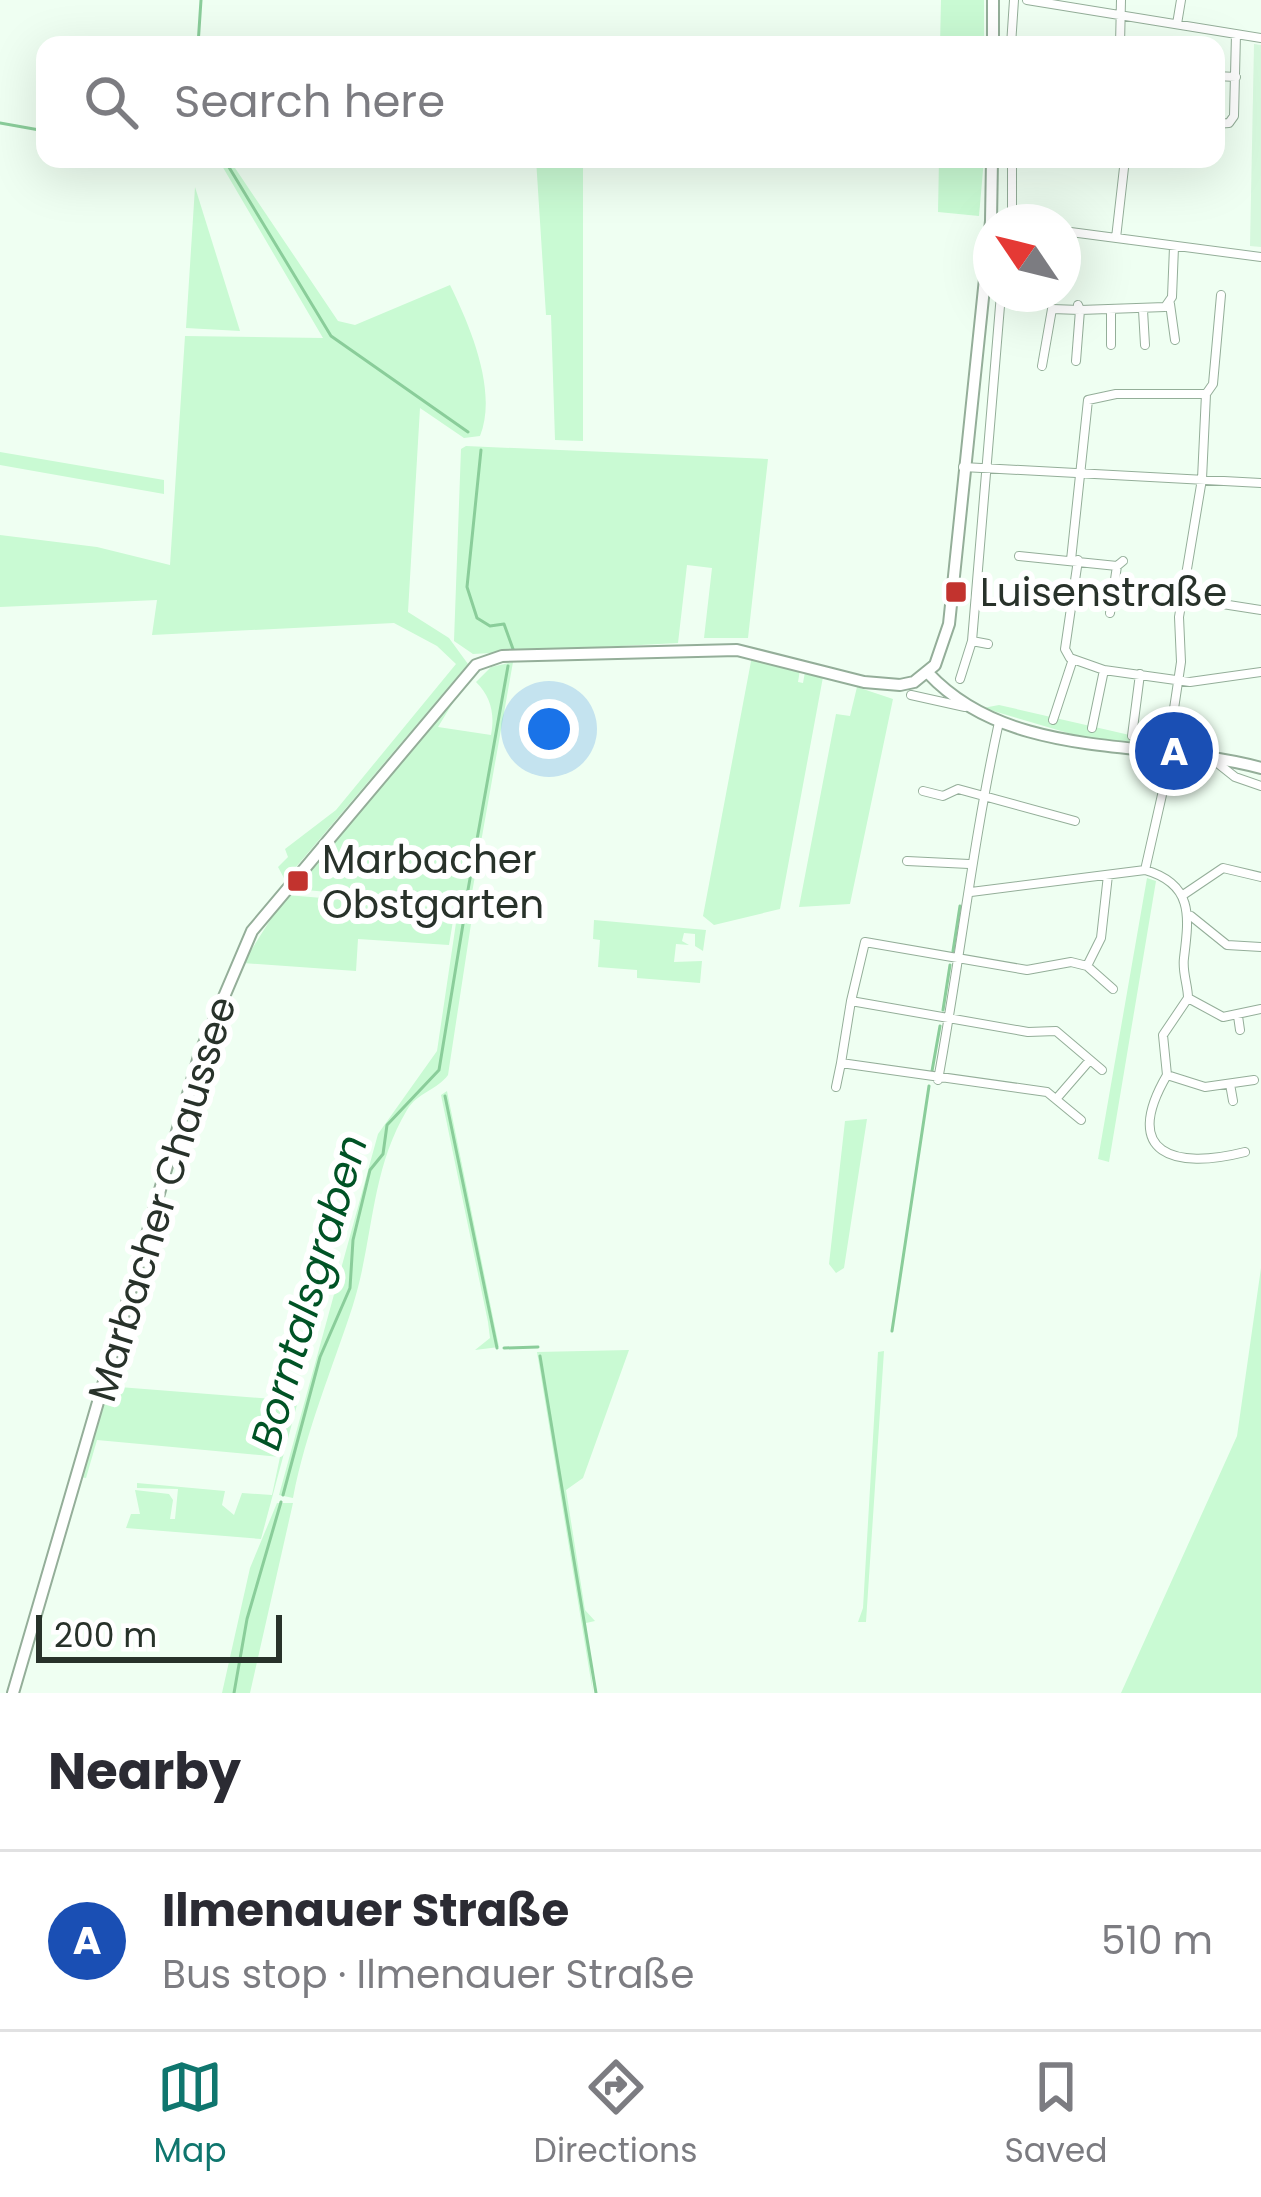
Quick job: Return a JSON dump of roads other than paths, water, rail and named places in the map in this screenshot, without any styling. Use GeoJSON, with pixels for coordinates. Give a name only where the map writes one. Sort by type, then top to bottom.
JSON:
{"type":"FeatureCollection","features":[{"type":"Feature","properties":{"kind":"street"},"geometry":{"type":"LineString","coordinates":[[993,0],[993,36]]}},
{"type":"Feature","properties":{"kind":"street"},"geometry":{"type":"LineString","coordinates":[[1012,36],[1015,0]]}},
{"type":"Feature","properties":{"kind":"street"},"geometry":{"type":"LineString","coordinates":[[1027,0],[1261,38]]}},
{"type":"Feature","properties":{"kind":"street"},"geometry":{"type":"LineString","coordinates":[[1120,0],[1120,36]]}},
{"type":"Feature","properties":{"kind":"street"},"geometry":{"type":"LineString","coordinates":[[1177,24],[1181,0]]}},
{"type":"Feature","properties":{"kind":"street"},"geometry":{"type":"LineString","coordinates":[[1225,121],[1233,119],[1236,34]]}},
{"type":"Feature","properties":{"kind":"street"},"geometry":{"type":"LineString","coordinates":[[1225,76],[1236,76]]}},
{"type":"Feature","properties":{"kind":"street"},"geometry":{"type":"LineString","coordinates":[[992,168],[993,204]]}},
{"type":"Feature","properties":{"kind":"street"},"geometry":{"type":"LineString","coordinates":[[1012,168],[1012,204]]}},
{"type":"Feature","properties":{"kind":"street"},"geometry":{"type":"LineString","coordinates":[[1116,238],[1124,168]]}},
{"type":"Feature","properties":{"kind":"street"},"geometry":{"type":"LineString","coordinates":[[1081,234],[1261,257]]}},
{"type":"Feature","properties":{"kind":"street"},"geometry":{"type":"LineString","coordinates":[[1174,247],[1169,303],[1175,340]]}},
{"type":"Feature","properties":{"kind":"street"},"geometry":{"type":"LineString","coordinates":[[1145,870],[1170,748],[1184,598],[1202,479],[1206,394],[1214,384],[1221,295]]}},
{"type":"Feature","properties":{"kind":"street"},"geometry":{"type":"LineString","coordinates":[[1081,308],[1143,310],[1169,303]]}},
{"type":"Feature","properties":{"kind":"street"},"geometry":{"type":"LineString","coordinates":[[1143,310],[1144,345]]}},
{"type":"Feature","properties":{"kind":"street"},"geometry":{"type":"LineString","coordinates":[[1111,311],[1112,345]]}},
{"type":"Feature","properties":{"kind":"street"},"geometry":{"type":"LineString","coordinates":[[965,707],[928,673],[945,646],[980,312]]}},
{"type":"Feature","properties":{"kind":"street"},"geometry":{"type":"LineString","coordinates":[[960,679],[971,641],[982,468],[999,312]]}},
{"type":"Feature","properties":{"kind":"street"},"geometry":{"type":"LineString","coordinates":[[1042,366],[1049,312]]}},
{"type":"Feature","properties":{"kind":"street"},"geometry":{"type":"LineString","coordinates":[[1076,361],[1079,312]]}},
{"type":"Feature","properties":{"kind":"street"},"geometry":{"type":"LineString","coordinates":[[976,341],[995,344]]}},
{"type":"Feature","properties":{"kind":"street"},"geometry":{"type":"LineString","coordinates":[[1206,394],[1089,399],[1066,649],[1073,659],[1105,670],[1178,680],[1198,682],[1261,672]]}},
{"type":"Feature","properties":{"kind":"street"},"geometry":{"type":"LineString","coordinates":[[963,467],[1261,484]]}},
{"type":"Feature","properties":{"kind":"street"},"geometry":{"type":"LineString","coordinates":[[1019,556],[1120,563],[1110,613]]}},
{"type":"Feature","properties":{"kind":"street"},"geometry":{"type":"LineString","coordinates":[[953,573],[974,575]]}},
{"type":"Feature","properties":{"kind":"street"},"geometry":{"type":"LineString","coordinates":[[1184,598],[1261,610]]}},
{"type":"Feature","properties":{"kind":"street"},"geometry":{"type":"LineString","coordinates":[[971,641],[988,644]]}},
{"type":"Feature","properties":{"kind":"street","name":"Marbacher Chaussee"},"geometry":{"type":"LineString","coordinates":[[13,1693],[200,1053],[242,950],[281,892],[378,786],[464,675],[502,656],[737,650],[882,685],[914,682],[928,673]]}},
{"type":"Feature","properties":{"kind":"street"},"geometry":{"type":"LineString","coordinates":[[1053,719],[1073,659]]}},
{"type":"Feature","properties":{"kind":"street"},"geometry":{"type":"LineString","coordinates":[[1092,728],[1105,670]]}},
{"type":"Feature","properties":{"kind":"street"},"geometry":{"type":"LineString","coordinates":[[1132,736],[1140,674]]}},
{"type":"Feature","properties":{"kind":"street"},"geometry":{"type":"LineString","coordinates":[[911,695],[965,707],[999,722],[1170,748],[1261,768]]}},
{"type":"Feature","properties":{"kind":"street"},"geometry":{"type":"LineString","coordinates":[[938,1080],[971,892],[969,864],[999,722]]}},
{"type":"Feature","properties":{"kind":"street"},"geometry":{"type":"LineString","coordinates":[[1211,757],[1234,777],[1261,786]]}},
{"type":"Feature","properties":{"kind":"street"},"geometry":{"type":"LineString","coordinates":[[922,791],[983,794],[1075,821]]}},
{"type":"Feature","properties":{"kind":"street"},"geometry":{"type":"LineString","coordinates":[[907,861],[969,864]]}},
{"type":"Feature","properties":{"kind":"street"},"geometry":{"type":"LineString","coordinates":[[1183,895],[1223,868],[1261,877]]}},
{"type":"Feature","properties":{"kind":"street"},"geometry":{"type":"LineString","coordinates":[[971,892],[1145,870],[1169,880],[1183,895],[1190,914],[1183,963],[1188,998],[1162,1035],[1167,1075],[1147,1112],[1148,1130],[1160,1148],[1189,1158],[1245,1152]]}},
{"type":"Feature","properties":{"kind":"street"},"geometry":{"type":"LineString","coordinates":[[1087,966],[1101,938],[1108,875]]}},
{"type":"Feature","properties":{"kind":"street"},"geometry":{"type":"LineString","coordinates":[[1190,914],[1227,945],[1261,947]]}},
{"type":"Feature","properties":{"kind":"street"},"geometry":{"type":"LineString","coordinates":[[836,1087],[865,942],[1027,970],[1065,961],[1087,966],[1113,989]]}},
{"type":"Feature","properties":{"kind":"street"},"geometry":{"type":"LineString","coordinates":[[1188,998],[1211,1014],[1238,1016],[1261,1009]]}},
{"type":"Feature","properties":{"kind":"street"},"geometry":{"type":"LineString","coordinates":[[851,1001],[1028,1032],[1056,1031],[1102,1070]]}},
{"type":"Feature","properties":{"kind":"street"},"geometry":{"type":"LineString","coordinates":[[1238,1016],[1240,1030]]}},
{"type":"Feature","properties":{"kind":"street"},"geometry":{"type":"LineString","coordinates":[[1057,1098],[1090,1060]]}},
{"type":"Feature","properties":{"kind":"street"},"geometry":{"type":"LineString","coordinates":[[841,1063],[1044,1091],[1081,1120]]}},
{"type":"Feature","properties":{"kind":"street"},"geometry":{"type":"LineString","coordinates":[[1167,1075],[1199,1087],[1254,1080]]}},
{"type":"Feature","properties":{"kind":"street"},"geometry":{"type":"LineString","coordinates":[[1230,1084],[1233,1101]]}},
{"type":"Feature","properties":{"kind":"waterway","name":"Borntalsgraben"},"geometry":{"type":"LineString","coordinates":[[199,36],[201,0]]}},
{"type":"Feature","properties":{"kind":"waterway"},"geometry":{"type":"LineString","coordinates":[[0,123],[36,129]]}},
{"type":"Feature","properties":{"kind":"waterway","name":"Borntalsgraben"},"geometry":{"type":"LineString","coordinates":[[229,168],[331,336],[468,432]]}},
{"type":"Feature","properties":{"kind":"waterway","name":"Borntalsgraben"},"geometry":{"type":"LineString","coordinates":[[481,450],[467,587],[477,618],[490,626],[504,624],[513,649]]}},
{"type":"Feature","properties":{"kind":"waterway","name":"Borntalsgraben"},"geometry":{"type":"LineString","coordinates":[[466,901],[508,666]]}},
{"type":"Feature","properties":{"kind":"waterway"},"geometry":{"type":"LineString","coordinates":[[953,951],[960,906]]}},
{"type":"Feature","properties":{"kind":"waterway","name":"Borntalsgraben"},"geometry":{"type":"LineString","coordinates":[[283,1495],[320,1357],[350,1288],[353,1240],[370,1170],[383,1154],[387,1125],[439,1070],[465,912]]}},
{"type":"Feature","properties":{"kind":"waterway"},"geometry":{"type":"LineString","coordinates":[[943,1010],[950,965]]}},
{"type":"Feature","properties":{"kind":"waterway"},"geometry":{"type":"LineString","coordinates":[[932,1071],[940,1026]]}},
{"type":"Feature","properties":{"kind":"waterway"},"geometry":{"type":"LineString","coordinates":[[892,1331],[929,1086]]}},
{"type":"Feature","properties":{"kind":"waterway"},"geometry":{"type":"LineString","coordinates":[[445,1096],[497,1348]]}},
{"type":"Feature","properties":{"kind":"waterway"},"geometry":{"type":"LineString","coordinates":[[504,1348],[538,1347]]}},
{"type":"Feature","properties":{"kind":"waterway"},"geometry":{"type":"LineString","coordinates":[[540,1356],[596,1693]]}},
{"type":"Feature","properties":{"kind":"waterway","name":"Borntalsgraben"},"geometry":{"type":"LineString","coordinates":[[234,1693],[247,1619],[281,1502]]}},
{"type":"Feature","properties":{"kind":"place","name":"Luisenstraße"},"geometry":{"type":"Point","coordinates":[956,592]}},
{"type":"Feature","properties":{"kind":"place","name":"Ilmenauer Straße"},"geometry":{"type":"Point","coordinates":[1174,751]}},
{"type":"Feature","properties":{"kind":"place","name":"Marbacher Obstgarten"},"geometry":{"type":"Point","coordinates":[298,881]}}]}
